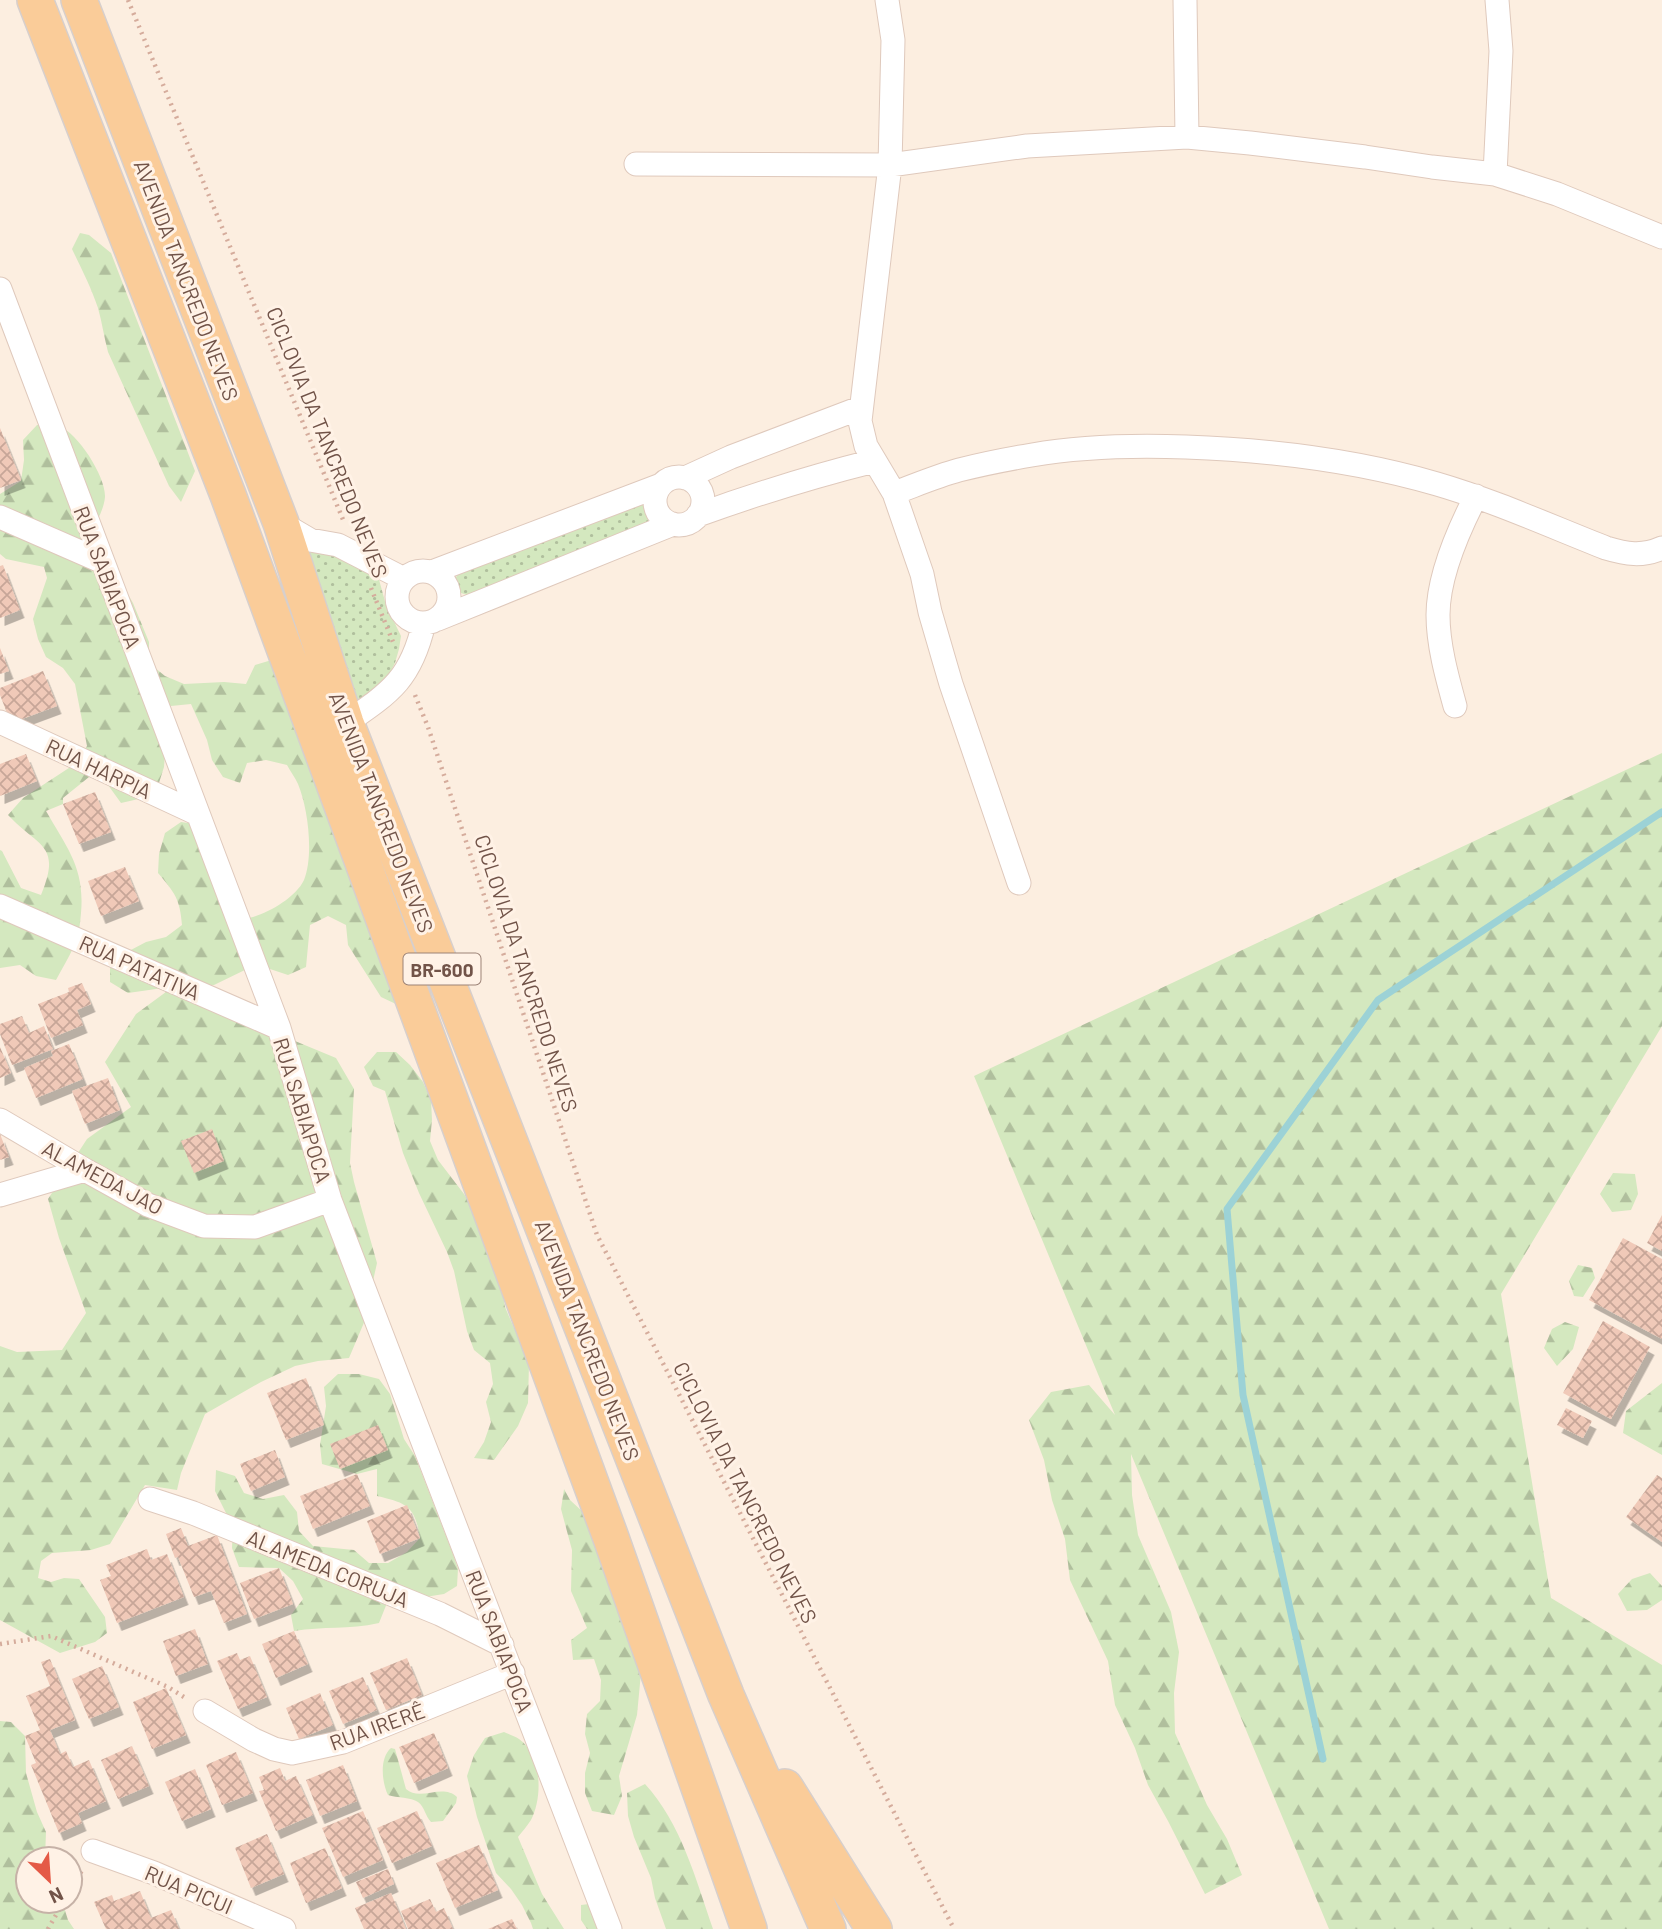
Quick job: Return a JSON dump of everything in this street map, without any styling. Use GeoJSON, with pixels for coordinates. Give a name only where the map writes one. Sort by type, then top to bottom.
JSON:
{"type":"FeatureCollection","features":[{"type":"Feature","properties":{"kind":"main road","name":"AVENIDA TANCREDO NEVES"},"geometry":{"type":"LineString","coordinates":[[35,0],[228,495],[606,1525],[749,1929]]}},
{"type":"Feature","properties":{"kind":"main road","name":"AVENIDA TANCREDO NEVES"},"geometry":{"type":"LineString","coordinates":[[79,0],[281,523],[346,723],[726,1695],[828,1929]]}},
{"type":"Feature","properties":{"kind":"main road"},"geometry":{"type":"LineString","coordinates":[[726,1695],[874,1929]]}},
{"type":"Feature","properties":{"kind":"main road"},"geometry":{"type":"LineString","coordinates":[[674,1719],[728,1929]]}},
{"type":"Feature","properties":{"kind":"street"},"geometry":{"type":"LineString","coordinates":[[887,0],[893,40],[890,164],[860,421],[862,434],[874,461],[894,492],[922,574],[951,684],[1019,883]]}},
{"type":"Feature","properties":{"kind":"street"},"geometry":{"type":"LineString","coordinates":[[1185,0],[1187,137]]}},
{"type":"Feature","properties":{"kind":"street"},"geometry":{"type":"LineString","coordinates":[[1496,174],[1501,51],[1497,0]]}},
{"type":"Feature","properties":{"kind":"street"},"geometry":{"type":"LineString","coordinates":[[636,164],[890,164],[1027,146],[1187,137],[1496,174],[1569,199],[1662,237]]}},
{"type":"Feature","properties":{"kind":"street","name":"RUA SABIAPOCA"},"geometry":{"type":"LineString","coordinates":[[0,289],[5,315],[103,562],[279,1028],[330,1200],[610,1929]]}},
{"type":"Feature","properties":{"kind":"street"},"geometry":{"type":"LineString","coordinates":[[685,478],[731,457],[860,408]]}},
{"type":"Feature","properties":{"kind":"street"},"geometry":{"type":"LineString","coordinates":[[894,492],[960,470],[1031,455],[1120,445],[1235,449],[1294,454],[1395,473],[1476,496],[1627,555],[1644,555],[1662,548]]}},
{"type":"Feature","properties":{"kind":"street"},"geometry":{"type":"LineString","coordinates":[[698,515],[826,473],[874,461]]}},
{"type":"Feature","properties":{"kind":"street"},"geometry":{"type":"LineString","coordinates":[[432,572],[676,477],[685,478],[698,486],[701,493],[703,501],[698,515],[691,522],[682,525],[665,521],[654,500],[661,485]]}},
{"type":"Feature","properties":{"kind":"street"},"geometry":{"type":"LineString","coordinates":[[1455,706],[1446,671],[1438,615],[1440,596],[1460,528],[1476,496]]}},
{"type":"Feature","properties":{"kind":"street"},"geometry":{"type":"LineString","coordinates":[[0,517],[103,562]]}},
{"type":"Feature","properties":{"kind":"street"},"geometry":{"type":"LineString","coordinates":[[281,523],[310,540],[338,545],[404,579]]}},
{"type":"Feature","properties":{"kind":"street"},"geometry":{"type":"LineString","coordinates":[[346,723],[382,698],[405,674],[431,621],[445,612],[449,603],[446,584],[440,577],[422,570],[412,573],[404,579],[396,595],[397,604],[407,618],[431,621],[673,524]]}},
{"type":"Feature","properties":{"kind":"street","name":"RUA HARPIA"},"geometry":{"type":"LineString","coordinates":[[0,722],[198,814]]}},
{"type":"Feature","properties":{"kind":"street","name":"RUA PATATIVA"},"geometry":{"type":"LineString","coordinates":[[0,906],[279,1028]]}},
{"type":"Feature","properties":{"kind":"street","name":"ALAMEDA JAO"},"geometry":{"type":"LineString","coordinates":[[0,1120],[148,1205],[204,1226],[255,1227],[330,1200]]}},
{"type":"Feature","properties":{"kind":"street"},"geometry":{"type":"LineString","coordinates":[[0,1195],[85,1170]]}},
{"type":"Feature","properties":{"kind":"street","name":"ALAMEDA CORUJA"},"geometry":{"type":"LineString","coordinates":[[150,1499],[193,1513],[428,1609],[502,1645]]}},
{"type":"Feature","properties":{"kind":"street","name":"RUA IRERÊ"},"geometry":{"type":"LineString","coordinates":[[205,1711],[254,1740],[292,1753],[342,1742],[513,1673]]}},
{"type":"Feature","properties":{"kind":"street","name":"RUA PICUI"},"geometry":{"type":"LineString","coordinates":[[93,1851],[154,1873],[284,1929]]}},
{"type":"Feature","properties":{"kind":"path","name":"CICLOVIA DA TANCREDO NEVES"},"geometry":{"type":"LineString","coordinates":[[128,0],[344,523]]}},
{"type":"Feature","properties":{"kind":"path","name":"CICLOVIA DA TANCREDO NEVES"},"geometry":{"type":"LineString","coordinates":[[371,587],[397,651]]}},
{"type":"Feature","properties":{"kind":"path","name":"CICLOVIA DA TANCREDO NEVES"},"geometry":{"type":"LineString","coordinates":[[413,689],[429,727],[597,1236],[954,1929]]}},
{"type":"Feature","properties":{"kind":"path"},"geometry":{"type":"LineString","coordinates":[[0,1644],[51,1636],[168,1687],[205,1711]]}},
{"type":"Feature","properties":{"kind":"green space"},"geometry":{"type":"Polygon","coordinates":[[[80,233],[89,235],[111,253],[195,471],[181,502],[169,486],[108,352],[98,308],[72,249],[80,233]]]}},
{"type":"Feature","properties":{"kind":"green space"},"geometry":{"type":"Polygon","coordinates":[[[37,425],[57,425],[66,430],[82,446],[101,478],[105,497],[91,532],[133,603],[149,642],[149,663],[165,676],[184,684],[246,684],[255,665],[275,659],[398,1005],[381,997],[348,945],[346,925],[328,916],[310,925],[306,967],[288,975],[270,969],[249,968],[214,985],[175,984],[128,993],[110,982],[110,961],[146,942],[166,937],[182,925],[176,897],[158,873],[159,854],[165,833],[181,822],[202,825],[231,920],[253,917],[282,903],[300,886],[307,870],[309,845],[305,806],[298,784],[287,765],[266,760],[247,763],[240,783],[223,777],[212,760],[207,740],[191,704],[171,706],[164,767],[158,786],[143,798],[121,803],[108,785],[94,773],[63,798],[63,804],[46,811],[73,859],[80,883],[82,897],[77,938],[56,980],[36,976],[20,965],[0,968],[0,850],[21,888],[41,895],[49,866],[44,848],[8,815],[23,798],[75,764],[87,746],[75,684],[63,668],[46,657],[33,619],[47,578],[44,567],[6,559],[0,554],[0,494],[21,481],[23,440],[37,425]]]}},
{"type":"Feature","properties":{"kind":"green space"},"geometry":{"type":"Polygon","coordinates":[[[643,503],[651,512],[646,523],[467,595],[456,590],[455,579],[458,574],[643,503]]]}},
{"type":"Feature","properties":{"kind":"green space"},"geometry":{"type":"Polygon","coordinates":[[[325,549],[378,576],[386,605],[401,636],[395,663],[389,675],[367,696],[353,703],[296,550],[325,549]]]}},
{"type":"Feature","properties":{"kind":"green space"},"geometry":{"type":"Polygon","coordinates":[[[1662,753],[1662,1026],[1501,1294],[1551,1598],[1662,1665],[1662,1929],[1329,1929],[1131,1454],[1132,1495],[1138,1535],[1171,1612],[1179,1652],[1174,1693],[1175,1733],[1242,1875],[1205,1894],[1148,1785],[1115,1705],[1108,1661],[1070,1580],[1065,1539],[1052,1500],[1044,1460],[1029,1420],[1051,1392],[1089,1385],[1115,1415],[974,1076],[1662,753]]]}},
{"type":"Feature","properties":{"kind":"green space"},"geometry":{"type":"Polygon","coordinates":[[[170,989],[336,1058],[354,1089],[350,1163],[377,1263],[373,1281],[374,1299],[349,1358],[295,1366],[205,1414],[181,1473],[177,1490],[145,1485],[110,1544],[91,1550],[52,1553],[41,1561],[38,1578],[51,1582],[64,1578],[79,1579],[105,1617],[107,1633],[95,1642],[60,1653],[0,1620],[0,1346],[17,1352],[62,1350],[86,1313],[48,1199],[87,1139],[131,1107],[105,1062],[136,1014],[170,989]]]}},
{"type":"Feature","properties":{"kind":"green space"},"geometry":{"type":"Polygon","coordinates":[[[377,1052],[396,1052],[423,1082],[431,1100],[430,1141],[438,1160],[464,1194],[484,1228],[498,1264],[505,1307],[529,1363],[528,1403],[518,1426],[494,1460],[474,1458],[484,1442],[491,1422],[486,1402],[493,1384],[490,1363],[474,1350],[467,1331],[454,1271],[403,1153],[385,1091],[373,1086],[364,1067],[377,1052]]]}},
{"type":"Feature","properties":{"kind":"green space"},"geometry":{"type":"Polygon","coordinates":[[[1613,1173],[1635,1174],[1638,1194],[1631,1210],[1612,1212],[1600,1194],[1613,1173]]]}},
{"type":"Feature","properties":{"kind":"green space"},"geometry":{"type":"Polygon","coordinates":[[[1578,1265],[1592,1268],[1595,1278],[1583,1297],[1574,1296],[1569,1281],[1578,1265]]]}},
{"type":"Feature","properties":{"kind":"green space"},"geometry":{"type":"Polygon","coordinates":[[[1565,1322],[1579,1327],[1573,1349],[1557,1366],[1544,1348],[1552,1329],[1565,1322]]]}},
{"type":"Feature","properties":{"kind":"green space"},"geometry":{"type":"Polygon","coordinates":[[[338,1374],[359,1374],[379,1379],[390,1394],[404,1439],[415,1456],[453,1554],[458,1569],[457,1586],[444,1594],[387,1603],[379,1623],[294,1631],[291,1615],[303,1599],[293,1581],[279,1568],[239,1567],[232,1548],[233,1527],[215,1491],[216,1470],[235,1476],[244,1493],[263,1499],[284,1495],[297,1512],[299,1531],[313,1546],[354,1550],[369,1563],[388,1563],[407,1552],[420,1538],[415,1519],[408,1508],[396,1501],[377,1496],[377,1469],[357,1474],[322,1464],[320,1445],[326,1406],[324,1387],[338,1374]]]}},
{"type":"Feature","properties":{"kind":"green space"},"geometry":{"type":"Polygon","coordinates":[[[1662,1383],[1662,1455],[1623,1433],[1626,1411],[1662,1383]]]}},
{"type":"Feature","properties":{"kind":"green space"},"geometry":{"type":"Polygon","coordinates":[[[564,1489],[570,1500],[584,1513],[605,1555],[605,1575],[641,1673],[637,1715],[619,1776],[622,1796],[614,1815],[592,1811],[585,1793],[585,1773],[590,1753],[585,1734],[587,1714],[600,1701],[601,1680],[594,1659],[573,1660],[571,1640],[587,1628],[571,1591],[572,1550],[561,1509],[564,1489]]]}},
{"type":"Feature","properties":{"kind":"green space"},"geometry":{"type":"Polygon","coordinates":[[[1650,1573],[1662,1586],[1662,1600],[1647,1610],[1627,1611],[1618,1594],[1632,1579],[1650,1573]]]}},
{"type":"Feature","properties":{"kind":"green space"},"geometry":{"type":"Polygon","coordinates":[[[0,1721],[11,1722],[25,1736],[26,1773],[37,1812],[46,1832],[46,1845],[14,1845],[14,1915],[66,1915],[74,1929],[0,1929],[0,1721]]]}},
{"type":"Feature","properties":{"kind":"green space"},"geometry":{"type":"Polygon","coordinates":[[[504,1732],[527,1746],[536,1766],[539,1788],[535,1811],[518,1837],[542,1894],[564,1929],[533,1929],[522,1905],[496,1873],[477,1817],[467,1776],[474,1755],[485,1738],[504,1732]]]}},
{"type":"Feature","properties":{"kind":"green space"},"geometry":{"type":"Polygon","coordinates":[[[391,1748],[395,1749],[406,1789],[418,1794],[445,1792],[457,1797],[456,1803],[443,1821],[431,1822],[422,1806],[415,1800],[388,1795],[383,1771],[387,1752],[391,1748]]]}},
{"type":"Feature","properties":{"kind":"green space"},"geometry":{"type":"Polygon","coordinates":[[[645,1784],[658,1799],[678,1834],[713,1929],[666,1929],[628,1816],[627,1793],[645,1784]]]}},
{"type":"Feature","properties":{"kind":"green space"},"geometry":{"type":"Polygon","coordinates":[[[589,1904],[603,1929],[587,1929],[581,1920],[581,1905],[589,1904]]]}},
{"type":"Feature","properties":{"kind":"building"},"geometry":{"type":"Polygon","coordinates":[[[0,428],[21,480],[0,488],[0,428]]]}},
{"type":"Feature","properties":{"kind":"building"},"geometry":{"type":"Polygon","coordinates":[[[3,565],[20,610],[0,618],[0,566],[3,565]]]}},
{"type":"Feature","properties":{"kind":"building"},"geometry":{"type":"Polygon","coordinates":[[[0,648],[9,671],[0,674],[0,648]]]}},
{"type":"Feature","properties":{"kind":"building"},"geometry":{"type":"Polygon","coordinates":[[[43,671],[57,706],[11,723],[0,688],[43,671]]]}},
{"type":"Feature","properties":{"kind":"building"},"geometry":{"type":"Polygon","coordinates":[[[26,754],[37,781],[0,796],[0,764],[26,754]]]}},
{"type":"Feature","properties":{"kind":"building"},"geometry":{"type":"Polygon","coordinates":[[[95,792],[111,832],[79,844],[63,804],[95,792]]]}},
{"type":"Feature","properties":{"kind":"building"},"geometry":{"type":"Polygon","coordinates":[[[125,867],[139,901],[101,916],[88,881],[125,867]]]}},
{"type":"Feature","properties":{"kind":"building"},"geometry":{"type":"Polygon","coordinates":[[[82,983],[91,1004],[77,1010],[83,1025],[51,1038],[38,1004],[69,992],[68,988],[82,983]]]}},
{"type":"Feature","properties":{"kind":"building"},"geometry":{"type":"Polygon","coordinates":[[[22,1016],[29,1033],[44,1026],[53,1049],[12,1065],[0,1034],[0,1024],[22,1016]]]}},
{"type":"Feature","properties":{"kind":"building"},"geometry":{"type":"Polygon","coordinates":[[[69,1044],[83,1079],[36,1098],[24,1068],[53,1056],[51,1051],[69,1044]]]}},
{"type":"Feature","properties":{"kind":"building"},"geometry":{"type":"Polygon","coordinates":[[[0,1047],[11,1073],[0,1078],[0,1047]]]}},
{"type":"Feature","properties":{"kind":"building"},"geometry":{"type":"Polygon","coordinates":[[[108,1078],[120,1110],[85,1124],[72,1091],[108,1078]]]}},
{"type":"Feature","properties":{"kind":"building"},"geometry":{"type":"Polygon","coordinates":[[[212,1129],[224,1161],[194,1173],[181,1141],[212,1129]]]}},
{"type":"Feature","properties":{"kind":"building"},"geometry":{"type":"Polygon","coordinates":[[[0,1134],[9,1157],[0,1160],[0,1134]]]}},
{"type":"Feature","properties":{"kind":"building"},"geometry":{"type":"Polygon","coordinates":[[[1662,1215],[1662,1251],[1647,1243],[1662,1215]]]}},
{"type":"Feature","properties":{"kind":"building"},"geometry":{"type":"Polygon","coordinates":[[[1623,1238],[1662,1259],[1662,1339],[1589,1300],[1623,1238]]]}},
{"type":"Feature","properties":{"kind":"building"},"geometry":{"type":"Polygon","coordinates":[[[1603,1321],[1650,1347],[1611,1419],[1563,1393],[1603,1321]]]}},
{"type":"Feature","properties":{"kind":"building"},"geometry":{"type":"Polygon","coordinates":[[[306,1378],[324,1425],[286,1440],[267,1393],[306,1378]]]}},
{"type":"Feature","properties":{"kind":"building"},"geometry":{"type":"Polygon","coordinates":[[[1566,1408],[1592,1421],[1583,1438],[1557,1425],[1566,1408]]]}},
{"type":"Feature","properties":{"kind":"building"},"geometry":{"type":"Polygon","coordinates":[[[378,1425],[388,1450],[340,1469],[330,1444],[378,1425]]]}},
{"type":"Feature","properties":{"kind":"building"},"geometry":{"type":"Polygon","coordinates":[[[275,1450],[285,1477],[251,1491],[240,1464],[275,1450]]]}},
{"type":"Feature","properties":{"kind":"building"},"geometry":{"type":"Polygon","coordinates":[[[357,1474],[370,1506],[313,1529],[300,1496],[357,1474]]]}},
{"type":"Feature","properties":{"kind":"building"},"geometry":{"type":"Polygon","coordinates":[[[1657,1475],[1662,1478],[1662,1542],[1626,1517],[1657,1475]]]}},
{"type":"Feature","properties":{"kind":"building"},"geometry":{"type":"Polygon","coordinates":[[[407,1505],[420,1538],[380,1554],[367,1521],[407,1505]]]}},
{"type":"Feature","properties":{"kind":"building"},"geometry":{"type":"Polygon","coordinates":[[[181,1528],[188,1546],[217,1535],[247,1614],[224,1623],[211,1591],[194,1597],[166,1534],[181,1528]]]}},
{"type":"Feature","properties":{"kind":"building"},"geometry":{"type":"Polygon","coordinates":[[[147,1549],[151,1560],[167,1554],[184,1597],[117,1623],[100,1580],[111,1576],[106,1565],[147,1549]]]}},
{"type":"Feature","properties":{"kind":"building"},"geometry":{"type":"Polygon","coordinates":[[[279,1568],[293,1604],[254,1619],[240,1583],[279,1568]]]}},
{"type":"Feature","properties":{"kind":"building"},"geometry":{"type":"Polygon","coordinates":[[[195,1629],[208,1664],[176,1676],[163,1641],[195,1629]]]}},
{"type":"Feature","properties":{"kind":"building"},"geometry":{"type":"Polygon","coordinates":[[[294,1631],[308,1664],[276,1678],[262,1644],[294,1631]]]}},
{"type":"Feature","properties":{"kind":"building"},"geometry":{"type":"Polygon","coordinates":[[[237,1653],[240,1660],[250,1656],[267,1697],[238,1709],[217,1661],[237,1653]]]}},
{"type":"Feature","properties":{"kind":"building"},"geometry":{"type":"Polygon","coordinates":[[[407,1658],[422,1695],[386,1710],[370,1673],[407,1658]]]}},
{"type":"Feature","properties":{"kind":"building"},"geometry":{"type":"Polygon","coordinates":[[[50,1659],[75,1720],[50,1730],[60,1754],[66,1751],[73,1767],[89,1760],[106,1801],[78,1813],[82,1823],[59,1833],[31,1765],[36,1763],[25,1736],[40,1730],[26,1696],[50,1686],[41,1662],[50,1659]]]}},
{"type":"Feature","properties":{"kind":"building"},"geometry":{"type":"Polygon","coordinates":[[[102,1666],[119,1707],[89,1719],[72,1679],[102,1666]]]}},
{"type":"Feature","properties":{"kind":"building"},"geometry":{"type":"Polygon","coordinates":[[[363,1677],[377,1710],[343,1724],[329,1691],[363,1677]]]}},
{"type":"Feature","properties":{"kind":"building"},"geometry":{"type":"Polygon","coordinates":[[[166,1688],[186,1735],[152,1749],[133,1702],[166,1688]]]}},
{"type":"Feature","properties":{"kind":"building"},"geometry":{"type":"Polygon","coordinates":[[[320,1693],[333,1725],[299,1739],[286,1708],[320,1693]]]}},
{"type":"Feature","properties":{"kind":"building"},"geometry":{"type":"Polygon","coordinates":[[[434,1733],[448,1768],[414,1783],[399,1747],[434,1733]]]}},
{"type":"Feature","properties":{"kind":"building"},"geometry":{"type":"Polygon","coordinates":[[[132,1746],[149,1786],[118,1799],[101,1760],[132,1746]]]}},
{"type":"Feature","properties":{"kind":"building"},"geometry":{"type":"Polygon","coordinates":[[[236,1752],[253,1793],[222,1805],[206,1765],[236,1752]]]}},
{"type":"Feature","properties":{"kind":"building"},"geometry":{"type":"Polygon","coordinates":[[[343,1765],[357,1801],[320,1816],[306,1780],[343,1765]]]}},
{"type":"Feature","properties":{"kind":"building"},"geometry":{"type":"Polygon","coordinates":[[[280,1768],[285,1781],[296,1776],[313,1815],[276,1831],[259,1791],[264,1790],[259,1777],[280,1768]]]}},
{"type":"Feature","properties":{"kind":"building"},"geometry":{"type":"Polygon","coordinates":[[[195,1769],[211,1809],[182,1821],[165,1782],[195,1769]]]}},
{"type":"Feature","properties":{"kind":"building"},"geometry":{"type":"Polygon","coordinates":[[[363,1811],[383,1860],[343,1877],[322,1828],[363,1811]]]}},
{"type":"Feature","properties":{"kind":"building"},"geometry":{"type":"Polygon","coordinates":[[[417,1811],[432,1846],[392,1863],[377,1828],[417,1811]]]}},
{"type":"Feature","properties":{"kind":"building"},"geometry":{"type":"Polygon","coordinates":[[[267,1834],[284,1874],[251,1888],[235,1848],[267,1834]]]}},
{"type":"Feature","properties":{"kind":"building"},"geometry":{"type":"Polygon","coordinates":[[[479,1845],[498,1890],[455,1908],[436,1863],[479,1845]]]}},
{"type":"Feature","properties":{"kind":"building"},"geometry":{"type":"Polygon","coordinates":[[[325,1848],[342,1888],[306,1903],[290,1863],[325,1848]]]}},
{"type":"Feature","properties":{"kind":"building"},"geometry":{"type":"Polygon","coordinates":[[[388,1869],[394,1884],[363,1898],[356,1882],[388,1869]]]}},
{"type":"Feature","properties":{"kind":"building"},"geometry":{"type":"Polygon","coordinates":[[[140,1891],[151,1918],[171,1910],[179,1929],[106,1929],[94,1902],[112,1895],[114,1901],[140,1891]]]}},
{"type":"Feature","properties":{"kind":"building"},"geometry":{"type":"Polygon","coordinates":[[[391,1893],[406,1929],[364,1929],[355,1908],[391,1893]]]}},
{"type":"Feature","properties":{"kind":"building"},"geometry":{"type":"Polygon","coordinates":[[[430,1899],[436,1912],[444,1908],[453,1929],[408,1929],[401,1911],[430,1899]]]}},
{"type":"Feature","properties":{"kind":"building"},"geometry":{"type":"Polygon","coordinates":[[[512,1919],[517,1929],[488,1929],[512,1919]]]}},
{"type":"Feature","properties":{"kind":"waterway"},"geometry":{"type":"LineString","coordinates":[[1323,1759],[1243,1395],[1227,1209],[1378,1000],[1662,812]]}}]}
